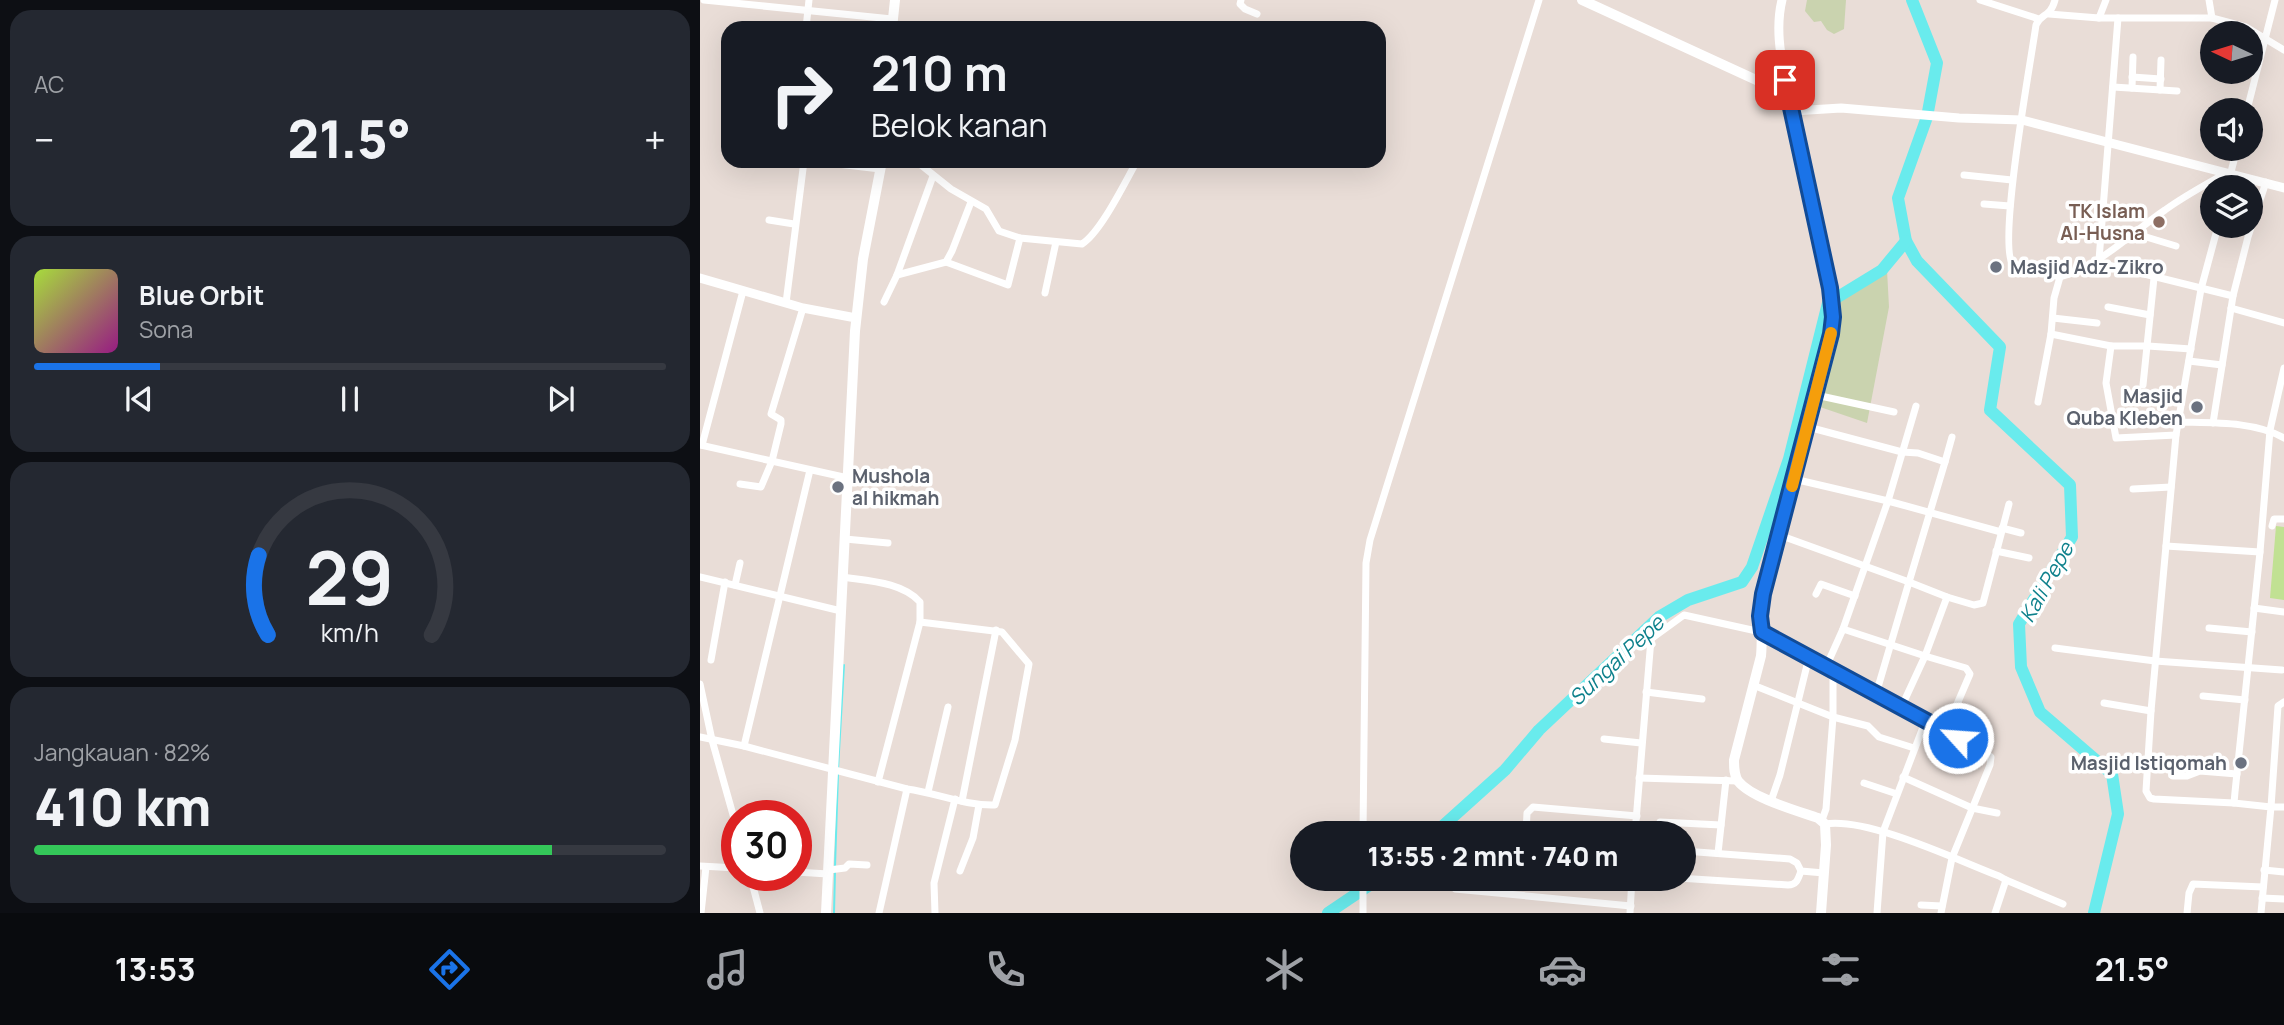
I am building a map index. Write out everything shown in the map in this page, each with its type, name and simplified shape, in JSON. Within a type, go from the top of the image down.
[{"type":"main road","points":[[892,21],[895,0]]},
{"type":"main road","points":[[1581,0],[1778,90],[1788,98],[1793,111],[1830,288],[1832,327],[1763,594],[1760,656],[1734,760],[1734,772],[1738,781],[1757,795],[1824,822],[1826,832],[1821,913]]},
{"type":"main road","points":[[826,913],[833,870],[842,577],[856,318],[863,259],[880,168]]},
{"type":"street","points":[[704,0],[877,21]]},
{"type":"street","points":[[806,21],[810,0]]},
{"type":"street","points":[[1241,0],[1240,4],[1245,9],[1257,14]]},
{"type":"street","points":[[1363,821],[1366,564],[1370,540],[1539,0]]},
{"type":"street","points":[[1782,0],[1779,38],[1788,98]]},
{"type":"street","points":[[1980,0],[2004,4],[2039,19]]},
{"type":"street","points":[[2049,14],[2055,0]]},
{"type":"street","points":[[2099,18],[2106,0]]},
{"type":"street","points":[[2209,0],[2212,18]]},
{"type":"street","points":[[2250,98],[2275,0]]},
{"type":"street","points":[[2233,161],[2229,173],[2168,208],[2099,260],[2080,271],[2060,277],[2010,261],[2012,180],[2039,19],[2049,14],[2099,18],[2212,18],[2246,27],[2284,50]]},
{"type":"street","points":[[2099,260],[2118,18]]},
{"type":"street","points":[[2132,88],[2133,57]]},
{"type":"street","points":[[2160,90],[2161,60]]},
{"type":"street","points":[[2132,77],[2161,79]]},
{"type":"street","points":[[2113,87],[2177,92]]},
{"type":"street","points":[[1793,111],[1841,108],[1948,118],[2022,120],[2284,188]]},
{"type":"street","points":[[786,303],[803,168]]},
{"type":"street","points":[[924,168],[971,202],[986,209],[999,231],[1020,238],[1082,244],[1101,222],[1133,168]]},
{"type":"street","points":[[884,302],[897,275],[933,176]]},
{"type":"street","points":[[1964,176],[2012,180]]},
{"type":"street","points":[[2213,423],[2233,296],[2266,182]]},
{"type":"street","points":[[946,262],[971,202]]},
{"type":"street","points":[[1984,204],[2010,206]]},
{"type":"street","points":[[769,220],[794,224]]},
{"type":"street","points":[[2133,233],[2176,246]]},
{"type":"street","points":[[897,275],[946,262],[1008,285],[1020,238]]},
{"type":"street","points":[[2215,238],[2201,289],[2176,435],[2155,661],[2147,795],[2154,799],[2284,807]]},
{"type":"street","points":[[1045,293],[1056,243]]},
{"type":"street","points":[[2099,260],[2104,264],[2154,278],[2233,296]]},
{"type":"street","points":[[2038,402],[2051,334],[2054,298],[2060,277]]},
{"type":"street","points":[[700,278],[803,308],[856,318]]},
{"type":"street","points":[[2143,385],[2154,278]]},
{"type":"street","points":[[743,291],[701,445],[848,478]]},
{"type":"street","points":[[2108,307],[2150,315]]},
{"type":"street","points":[[740,484],[761,487],[772,461],[781,422],[771,414],[803,308]]},
{"type":"street","points":[[2231,308],[2284,323]]},
{"type":"street","points":[[2053,318],[2097,323]]},
{"type":"street","points":[[2051,334],[2111,346],[2148,345],[2191,349]]},
{"type":"street","points":[[2111,346],[2106,383],[2116,438],[2176,435]]},
{"type":"street","points":[[2189,361],[2222,365]]},
{"type":"street","points":[[2234,803],[2270,430],[2284,368]]},
{"type":"street","points":[[1816,395],[1894,412]]},
{"type":"street","points":[[1916,405],[1888,501],[1830,669],[1833,718],[1824,822],[1883,832],[2063,904]]},
{"type":"street","points":[[2178,422],[2270,430],[2284,438]]},
{"type":"street","points":[[1808,427],[1945,462]]},
{"type":"street","points":[[1876,694],[1952,437]]},
{"type":"street","points":[[744,746],[810,470]]},
{"type":"street","points":[[1794,479],[2021,533]]},
{"type":"street","points":[[2133,489],[2171,486]]},
{"type":"street","points":[[1779,534],[1974,605],[1983,603],[2009,504]]},
{"type":"street","points":[[2272,526],[2274,519],[2284,519]]},
{"type":"street","points":[[845,539],[888,543]]},
{"type":"street","points":[[2166,547],[2260,552]]},
{"type":"street","points":[[1996,551],[2029,558]]},
{"type":"street","points":[[735,584],[740,563]]},
{"type":"street","points":[[700,577],[841,611]]},
{"type":"street","points":[[842,577],[880,582],[915,596],[920,602],[920,622],[878,782]]},
{"type":"street","points":[[711,660],[725,582]]},
{"type":"street","points":[[1816,594],[1821,584],[1855,596]]},
{"type":"street","points":[[1901,708],[1925,656],[1947,597]]},
{"type":"street","points":[[2254,608],[2284,612]]},
{"type":"street","points":[[1636,821],[1651,639],[1684,615],[1762,632],[1991,757],[1952,858],[1941,909],[1921,905]]},
{"type":"street","points":[[700,737],[907,789],[979,805],[995,805],[1015,740],[1029,664],[1006,635],[996,630],[920,622]]},
{"type":"street","points":[[2209,628],[2252,632]]},
{"type":"street","points":[[1843,629],[1969,671],[1945,732]]},
{"type":"street","points":[[935,913],[934,883],[959,800],[996,630]]},
{"type":"street","points":[[2055,648],[2155,661],[2282,670]]},
{"type":"street","points":[[1771,800],[1780,775],[1809,657]]},
{"type":"street","points":[[700,684],[729,800]]},
{"type":"street","points":[[1753,685],[1833,718],[1868,726],[1879,737],[1914,748]]},
{"type":"street","points":[[1646,692],[1702,699]]},
{"type":"street","points":[[2203,696],[2245,700]]},
{"type":"street","points":[[2260,913],[2278,706],[2284,702]]},
{"type":"street","points":[[2104,703],[2151,711]]},
{"type":"street","points":[[928,792],[948,707]]},
{"type":"street","points":[[1877,913],[1883,832],[1925,722]]},
{"type":"street","points":[[1952,748],[1958,738]]},
{"type":"street","points":[[1604,739],[1641,743]]},
{"type":"street","points":[[2173,776],[2187,776],[2200,771],[2237,774]]},
{"type":"street","points":[[1903,777],[1972,808],[1997,813]]},
{"type":"street","points":[[1640,778],[1738,781]]},
{"type":"street","points":[[1718,853],[1726,780]]},
{"type":"street","points":[[1864,783],[1897,794]]},
{"type":"street","points":[[879,913],[907,789]]},
{"type":"street","points":[[960,871],[973,838],[979,805]]},
{"type":"street","points":[[1527,821],[1527,813],[1534,807],[1637,816]]},
{"type":"street","points":[[1696,824],[1721,825]]},
{"type":"street","points":[[1696,851],[1790,859],[1797,863],[1801,872],[1794,885],[1696,879]]},
{"type":"street","points":[[812,871],[845,868],[849,864],[867,865]]},
{"type":"street","points":[[701,908],[703,866],[721,867]]},
{"type":"street","points":[[2264,870],[2284,872]]},
{"type":"street","points":[[1801,872],[1824,873]]},
{"type":"street","points":[[1995,913],[2006,880]]},
{"type":"street","points":[[2187,913],[2193,884],[2263,887]]},
{"type":"street","points":[[754,891],[760,913]]},
{"type":"street","points":[[1363,891],[1363,913]]},
{"type":"street","points":[[1472,891],[1630,910],[1631,891]]},
{"type":"street","points":[[2262,898],[2284,899]]},
{"type":"green space","points":[[1807,0],[1846,0],[1844,29],[1834,34],[1827,30],[1821,21],[1814,22],[1805,11]]},
{"type":"green space","points":[[1887,270],[1889,307],[1867,423],[1820,407],[1841,328],[1840,299]]},
{"type":"green space","points":[[2276,526],[2284,527],[2284,600],[2270,598]]},
{"type":"waterway","name":"Kali Pepe","points":[[1912,0],[1937,63],[1927,117],[1898,198],[1906,241],[1917,261],[2000,347],[1990,410],[2070,485],[2072,537],[2019,624],[2021,667],[2040,712],[2112,774],[2118,814],[2094,913]]},
{"type":"waterway","name":"Sungai Pepe","points":[[1448,821],[1505,770],[1539,730],[1659,617],[1688,600],[1742,582],[1752,567],[1789,459],[1828,303],[1882,270],[1906,241]]},
{"type":"waterway","points":[[838,769],[844,665]]},
{"type":"waterway","points":[[835,867],[838,774]]},
{"type":"waterway","points":[[834,913],[835,872]]},
{"type":"waterway","name":"Sungai Pepe","points":[[1328,913],[1361,891]]},
{"type":"slow traffic","points":[[1792,486],[1831,333]]},
{"type":"place","name":"TK Islam Al-Husna","points":[[2159,222]]},
{"type":"place","name":"Masjid Adz-Zikro","points":[[1996,267]]},
{"type":"place","name":"Masjid Quba Kleben","points":[[2197,407]]},
{"type":"place","name":"Mushola al hikmah","points":[[838,487]]},
{"type":"place","name":"Masjid Istiqomah","points":[[2241,763]]},
{"type":"route","points":[[1785,80],[1830,288],[1833,317],[1821,376],[1763,594],[1760,626],[1762,632],[1958,738]]}]
